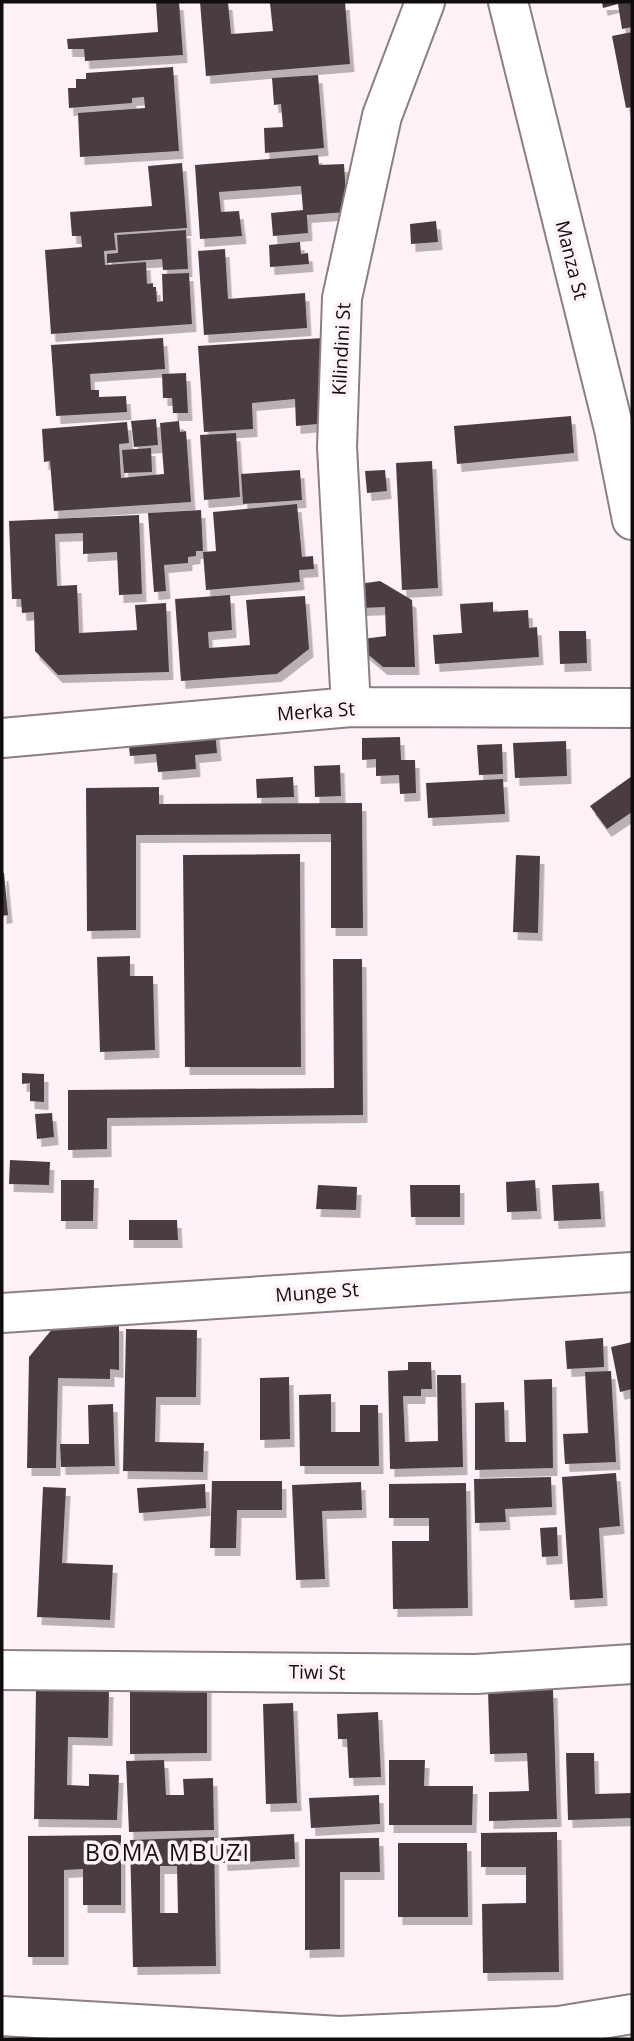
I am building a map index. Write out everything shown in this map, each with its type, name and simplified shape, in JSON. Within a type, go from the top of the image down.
[{"type":"street","name":"Kilindini St","points":[[351,707],[337,447],[342,298],[382,116],[425,2]]},
{"type":"street","name":"Manza St","points":[[508,2],[623,427],[632,520]]},
{"type":"street","name":"Merka St","points":[[2,738],[351,707],[632,708]]},
{"type":"street","name":"Munge St","points":[[2,1313],[632,1272]]},
{"type":"street","name":"Tiwi St","points":[[2,1670],[476,1674],[632,1664]]},
{"type":"street","points":[[2,2016],[340,2038],[559,2026],[632,2014]]},
{"type":"building","points":[[156,2],[179,2],[183,55],[85,61],[84,49],[68,49],[67,39],[158,32]]},
{"type":"building","points":[[200,2],[228,2],[231,34],[273,31],[270,3],[345,2],[350,64],[206,76]]},
{"type":"building","points":[[602,2],[632,2],[632,27],[622,29],[618,4],[603,8]]},
{"type":"building","points":[[632,32],[632,107],[626,108],[612,36]]},
{"type":"building","points":[[173,67],[179,151],[80,157],[78,113],[145,108],[144,97],[132,98],[132,103],[69,108],[68,88],[76,88],[76,79],[86,79],[86,73]]},
{"type":"building","points":[[318,75],[324,148],[265,153],[264,128],[283,127],[281,104],[274,105],[272,78]]},
{"type":"building","points":[[318,155],[319,165],[344,164],[347,212],[307,215],[308,233],[273,236],[271,213],[303,210],[301,186],[219,192],[221,212],[239,211],[242,236],[200,239],[195,165]]},
{"type":"building","points":[[182,163],[187,228],[114,233],[116,250],[104,251],[105,265],[146,262],[147,284],[153,283],[153,287],[156,287],[157,302],[163,301],[162,274],[189,273],[192,324],[51,334],[45,250],[82,247],[81,236],[72,236],[70,212],[152,206],[148,166]]},
{"type":"building","points":[[436,221],[438,242],[411,244],[410,224]]},
{"type":"building","points":[[186,230],[188,269],[163,270],[162,259],[107,263],[107,254],[118,253],[117,235]]},
{"type":"building","points":[[300,242],[301,254],[308,253],[309,264],[270,267],[269,245]]},
{"type":"building","points":[[225,249],[228,299],[305,293],[307,328],[204,335],[198,251]]},
{"type":"building","points":[[163,338],[165,369],[90,374],[91,390],[99,390],[99,397],[126,396],[127,412],[56,416],[51,345]]},
{"type":"building","points":[[323,338],[328,423],[296,426],[295,399],[252,403],[253,429],[204,432],[198,346]]},
{"type":"building","points":[[186,373],[188,413],[173,413],[172,398],[163,398],[162,374]]},
{"type":"building","points":[[571,416],[574,453],[457,464],[454,426]]},
{"type":"building","points":[[156,419],[158,445],[134,447],[131,421]]},
{"type":"building","points":[[179,421],[180,432],[186,431],[191,502],[54,511],[50,461],[44,462],[42,429],[127,422],[129,443],[119,444],[121,478],[164,474],[160,423]]},
{"type":"building","points":[[236,433],[240,497],[204,500],[200,435]]},
{"type":"building","points":[[151,448],[152,472],[124,473],[122,450]]},
{"type":"building","points":[[432,461],[438,588],[402,590],[396,463]]},
{"type":"building","points":[[300,470],[302,500],[243,504],[241,474]]},
{"type":"building","points":[[385,470],[387,491],[367,493],[365,471]]},
{"type":"building","points":[[297,504],[302,557],[313,556],[314,569],[299,570],[300,582],[206,590],[203,552],[216,551],[213,512]]},
{"type":"building","points":[[201,510],[203,551],[196,551],[196,556],[188,557],[188,563],[164,565],[166,591],[154,592],[148,513]]},
{"type":"building","points":[[139,515],[142,594],[119,595],[117,552],[83,554],[83,533],[55,534],[57,586],[77,585],[79,633],[137,630],[135,605],[166,603],[169,672],[58,675],[35,651],[34,612],[22,613],[21,599],[12,599],[9,521]]},
{"type":"building","points":[[380,581],[412,600],[415,667],[383,667],[364,651],[363,639],[386,636],[385,607],[361,608],[359,584]]},
{"type":"building","points":[[230,595],[232,630],[208,632],[209,648],[250,645],[246,600],[305,596],[309,649],[277,674],[181,681],[175,599]]},
{"type":"building","points":[[493,602],[493,612],[528,610],[529,628],[537,627],[539,657],[435,664],[433,635],[462,633],[460,604]]},
{"type":"building","points":[[559,631],[586,631],[587,663],[560,664]]},
{"type":"building","points":[[215,731],[217,753],[195,755],[196,769],[158,772],[156,754],[130,756],[128,738]]},
{"type":"building","points":[[400,737],[401,760],[415,760],[416,793],[400,794],[399,775],[376,776],[376,759],[362,760],[362,738]]},
{"type":"building","points":[[566,741],[567,776],[515,778],[513,743]]},
{"type":"building","points":[[502,744],[503,774],[479,775],[477,745]]},
{"type":"building","points":[[340,765],[341,796],[315,797],[314,766]]},
{"type":"building","points":[[632,776],[632,812],[607,829],[590,806]]},
{"type":"building","points":[[293,777],[294,797],[257,798],[256,779]]},
{"type":"building","points":[[503,779],[505,814],[428,818],[426,783]]},
{"type":"building","points":[[159,787],[159,804],[362,803],[363,928],[331,928],[331,834],[136,835],[136,930],[87,931],[86,788]]},
{"type":"building","points":[[300,854],[301,1067],[185,1067],[183,855]]},
{"type":"building","points":[[516,855],[540,856],[538,933],[513,932]]},
{"type":"building","points":[[2,873],[8,915],[2,916]]},
{"type":"building","points":[[130,956],[130,976],[153,976],[155,1050],[100,1052],[97,957]]},
{"type":"building","points":[[333,959],[362,959],[363,1115],[107,1118],[107,1149],[68,1150],[68,1090],[334,1088]]},
{"type":"building","points":[[22,1073],[44,1074],[44,1102],[30,1101],[30,1083],[22,1084]]},
{"type":"building","points":[[52,1113],[54,1137],[37,1139],[35,1114]]},
{"type":"building","points":[[10,1160],[50,1162],[49,1185],[9,1184]]},
{"type":"building","points":[[61,1180],[94,1180],[93,1221],[61,1221]]},
{"type":"building","points":[[535,1180],[537,1211],[507,1212],[506,1182]]},
{"type":"building","points":[[599,1183],[601,1219],[554,1221],[552,1185]]},
{"type":"building","points":[[318,1185],[357,1187],[356,1210],[316,1209]]},
{"type":"building","points":[[410,1185],[460,1185],[460,1217],[411,1217]]},
{"type":"building","points":[[129,1220],[177,1220],[178,1240],[129,1240]]},
{"type":"building","points":[[58,1322],[119,1323],[119,1370],[110,1369],[110,1379],[58,1378],[56,1468],[27,1468],[29,1357]]},
{"type":"building","points":[[126,1329],[197,1330],[196,1397],[156,1397],[155,1442],[204,1443],[203,1472],[123,1471]]},
{"type":"building","points":[[603,1338],[604,1367],[567,1369],[565,1341]]},
{"type":"building","points":[[632,1342],[632,1389],[620,1392],[611,1347]]},
{"type":"building","points":[[408,1362],[431,1362],[432,1389],[421,1389],[421,1396],[403,1396],[405,1442],[438,1441],[437,1375],[461,1375],[463,1467],[390,1469],[388,1371],[408,1370]]},
{"type":"building","points":[[611,1371],[616,1462],[565,1464],[563,1434],[588,1433],[585,1372]]},
{"type":"building","points":[[289,1377],[290,1439],[260,1440],[260,1378]]},
{"type":"building","points":[[552,1379],[553,1468],[475,1470],[475,1403],[504,1402],[505,1442],[526,1442],[524,1380]]},
{"type":"building","points":[[331,1394],[331,1432],[360,1432],[360,1405],[378,1405],[379,1466],[300,1466],[299,1395]]},
{"type":"building","points":[[113,1404],[115,1466],[61,1467],[60,1444],[89,1444],[88,1405]]},
{"type":"building","points":[[616,1473],[620,1526],[599,1528],[603,1598],[570,1600],[562,1477]]},
{"type":"building","points":[[551,1477],[552,1507],[505,1509],[506,1522],[475,1523],[474,1479]]},
{"type":"building","points":[[212,1481],[282,1481],[282,1510],[237,1510],[236,1548],[210,1548]]},
{"type":"building","points":[[361,1482],[362,1510],[322,1511],[325,1579],[296,1580],[292,1485]]},
{"type":"building","points":[[466,1483],[468,1608],[393,1609],[392,1541],[429,1541],[429,1518],[389,1518],[389,1484]]},
{"type":"building","points":[[205,1484],[206,1508],[139,1513],[137,1488]]},
{"type":"building","points":[[43,1487],[66,1488],[62,1563],[113,1565],[110,1620],[37,1617]]},
{"type":"building","points":[[557,1527],[558,1556],[542,1557],[540,1528]]},
{"type":"building","points":[[207,1685],[207,1753],[130,1754],[130,1686]]},
{"type":"building","points":[[36,1689],[109,1689],[108,1738],[68,1737],[67,1785],[89,1786],[89,1774],[119,1775],[117,1820],[34,1819]]},
{"type":"building","points":[[553,1690],[557,1819],[489,1821],[489,1792],[529,1791],[527,1753],[490,1754],[488,1691]]},
{"type":"building","points":[[293,1703],[297,1803],[266,1804],[263,1704]]},
{"type":"building","points":[[378,1712],[381,1777],[349,1778],[347,1739],[338,1739],[337,1714]]},
{"type":"building","points":[[566,1753],[594,1753],[595,1794],[632,1793],[632,1818],[568,1820]]},
{"type":"building","points":[[164,1760],[166,1795],[184,1795],[183,1779],[213,1778],[214,1830],[129,1832],[126,1761]]},
{"type":"building","points":[[389,1760],[425,1760],[424,1786],[473,1786],[472,1825],[389,1825]]},
{"type":"building","points":[[379,1795],[380,1824],[311,1828],[309,1798]]},
{"type":"building","points":[[557,1832],[559,1972],[483,1973],[482,1904],[526,1903],[526,1867],[481,1867],[481,1833]]},
{"type":"building","points":[[294,1834],[295,1859],[223,1863],[221,1838]]},
{"type":"building","points":[[121,1835],[121,1905],[83,1905],[83,1869],[64,1870],[64,1957],[28,1957],[28,1836]]},
{"type":"building","points":[[214,1837],[216,1966],[133,1967],[130,1840]],"holes":[[[160,1866],[177,1866],[178,1913],[160,1913]]]},
{"type":"building","points":[[379,1838],[380,1872],[340,1872],[340,1949],[305,1950],[305,1839]]},
{"type":"building","points":[[398,1843],[467,1843],[468,1917],[398,1917]]},
{"type":"district","name":"BOMA MBUZI","points":[[168,1853]]}]
